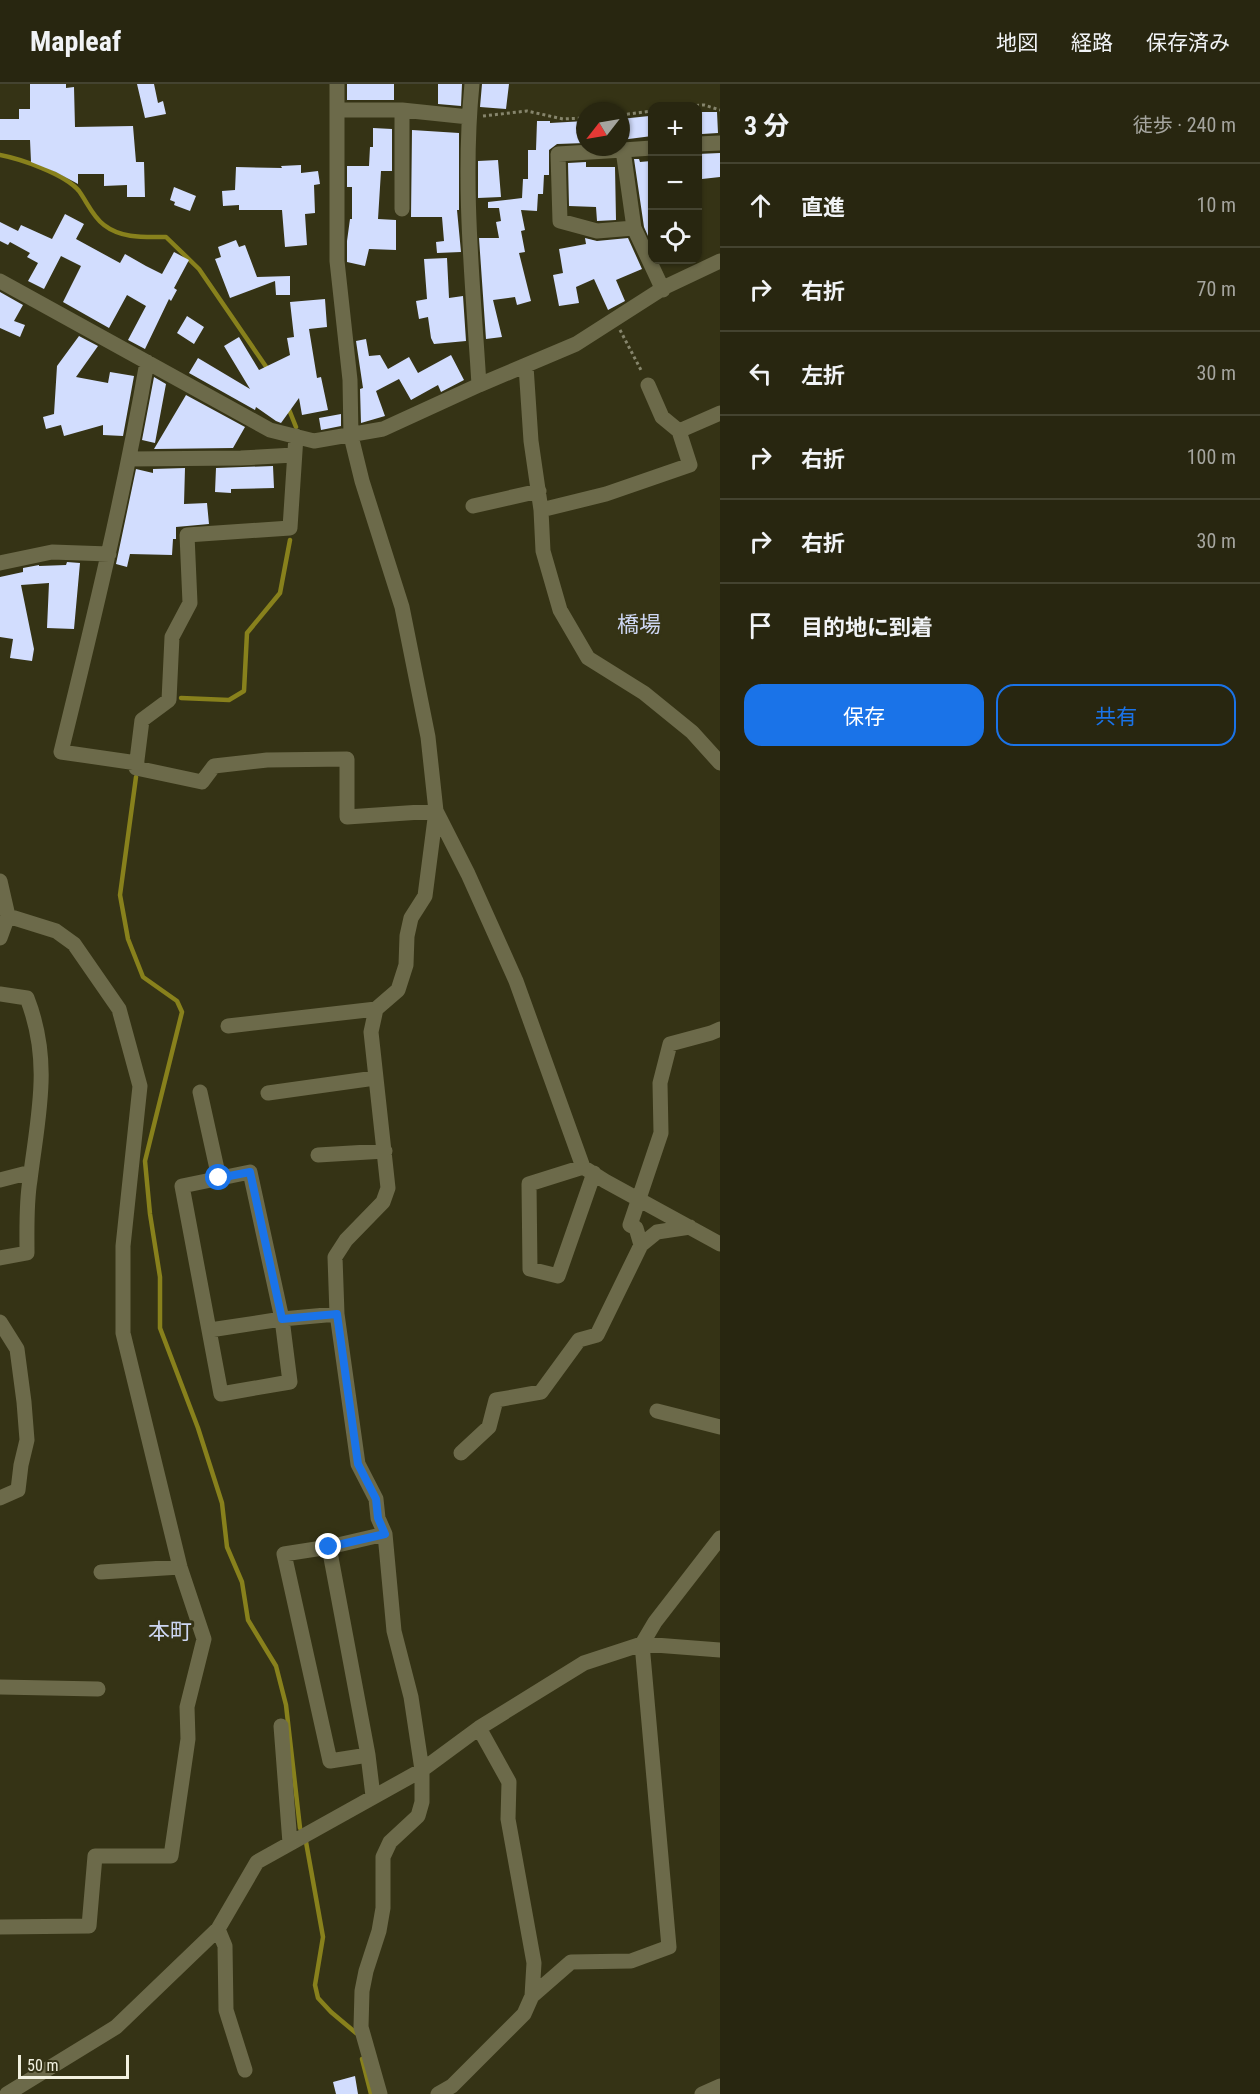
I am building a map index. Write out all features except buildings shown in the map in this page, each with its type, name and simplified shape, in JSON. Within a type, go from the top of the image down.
[{"type":"street","points":[[228,1026],[376,1009],[398,990],[406,965],[407,936],[411,918],[425,896],[436,811],[428,737],[402,607],[362,481],[351,436],[350,380],[338,261],[338,84]]},
{"type":"street","points":[[472,84],[469,117],[470,237],[479,385]]},
{"type":"street","points":[[338,110],[402,110],[469,117]]},
{"type":"street","points":[[402,110],[402,209]]},
{"type":"street","points":[[702,144],[720,143]]},
{"type":"street","points":[[630,150],[648,148]]},
{"type":"street","points":[[576,153],[558,154],[560,221],[597,231],[634,228]]},
{"type":"street","points":[[624,156],[634,228],[663,290]]},
{"type":"street","points":[[0,281],[270,430],[314,441],[383,429],[576,344],[665,287],[720,261]]},
{"type":"street","points":[[136,764],[61,752],[110,554],[147,362]]},
{"type":"street","points":[[526,366],[531,441],[541,510],[543,551],[560,610],[588,658],[644,693],[692,732],[720,762]]},
{"type":"street","points":[[541,510],[606,494],[690,465],[679,431],[662,417],[648,385]]},
{"type":"street","points":[[679,431],[720,413]]},
{"type":"street","points":[[296,436],[290,528],[187,535],[190,603],[172,637],[169,700],[142,720],[136,768],[202,782],[214,766],[267,760],[346,759],[347,817],[436,811]]},
{"type":"street","points":[[130,459],[294,455]]},
{"type":"street","points":[[473,506],[538,490]]},
{"type":"street","points":[[0,563],[52,552],[110,554]]},
{"type":"street","points":[[436,811],[468,874],[516,981],[589,1170],[720,1244]]},
{"type":"street","points":[[0,881],[8,916],[0,938]]},
{"type":"street","points":[[0,1927],[89,1926],[95,1856],[171,1856],[189,1738],[188,1707],[204,1639],[180,1567],[123,1333],[123,1246],[140,1086],[119,1009],[74,944],[56,931],[8,916]]},
{"type":"street","points":[[0,994],[27,998],[34,1016],[42,1065],[42,1094],[31,1172],[27,1253],[0,1258]]},
{"type":"street","points":[[376,1009],[371,1032],[388,1188],[383,1202],[346,1240],[335,1257],[337,1314],[358,1464],[376,1499],[378,1518],[385,1534],[394,1631],[411,1697],[422,1770],[422,1802],[418,1816],[390,1842],[383,1857],[383,1908],[380,1930],[366,1971],[362,1991],[361,2027],[380,2094]]},
{"type":"street","points":[[641,1245],[636,1228],[630,1225],[662,1132],[660,1083],[670,1044],[720,1029]]},
{"type":"street","points":[[268,1093],[375,1078]]},
{"type":"street","points":[[200,1092],[219,1178]]},
{"type":"street","points":[[318,1155],[385,1151]]},
{"type":"street","points":[[589,1170],[558,1276],[530,1269],[529,1184],[589,1170]]},
{"type":"street","points":[[0,1180],[31,1172]]},
{"type":"street","points":[[250,1172],[282,1319],[290,1382],[221,1394],[182,1186],[219,1178],[250,1172]]},
{"type":"street","points":[[461,1453],[489,1427],[496,1400],[541,1392],[579,1340],[597,1335],[641,1245],[657,1232],[690,1227]]},
{"type":"street","points":[[210,1330],[282,1319],[337,1314]]},
{"type":"street","points":[[0,1322],[17,1349],[27,1440],[18,1490],[0,1498]]},
{"type":"street","points":[[657,1411],[720,1427]]},
{"type":"street","points":[[368,1755],[330,1761],[284,1554],[329,1547],[385,1534]]},
{"type":"street","points":[[532,1996],[571,1962],[631,1961],[669,1947],[642,1644],[655,1622],[720,1538]]},
{"type":"street","points":[[329,1547],[368,1755],[373,1796]]},
{"type":"street","points":[[101,1572],[180,1567]]},
{"type":"street","points":[[7,2094],[116,2026],[218,1929],[257,1862],[422,1770],[479,1728],[584,1663],[642,1644],[720,1650]]},
{"type":"street","points":[[0,1687],[98,1689]]},
{"type":"street","points":[[281,1726],[290,1843]]},
{"type":"street","points":[[438,2094],[452,2086],[524,2014],[532,1996],[534,1963],[508,1819],[509,1782],[479,1728]]},
{"type":"street","points":[[218,1929],[225,1946],[226,2010],[245,2070]]},
{"type":"street","points":[[702,2094],[720,2086]]},
{"type":"path","points":[[702,105],[720,110]]},
{"type":"path","points":[[469,117],[528,111],[563,119],[576,118]]},
{"type":"path","points":[[630,114],[648,112]]},
{"type":"path","points":[[614,320],[648,385]]},
{"type":"waterway","points":[[0,155],[31,164],[64,179],[79,191],[97,218],[111,230],[134,236],[166,237],[199,269],[269,371]]},
{"type":"waterway","points":[[288,407],[296,427]]},
{"type":"waterway","points":[[181,698],[229,700],[244,691],[247,633],[280,593],[290,540]]},
{"type":"waterway","points":[[136,777],[120,895],[128,939],[143,977],[177,1001],[182,1012],[145,1161],[150,1214],[160,1277],[160,1328],[198,1428],[222,1503],[227,1547],[242,1582],[248,1620],[276,1666],[286,1705],[300,1828]]},
{"type":"waterway","points":[[306,1842],[323,1937],[315,1985],[318,1998],[356,2033]]},
{"type":"waterway","points":[[362,2059],[371,2094]]},
{"type":"district","name":"橋場","points":[[639,624]]},
{"type":"district","name":"本町","points":[[170,1631]]},
{"type":"route","points":[[219,1178],[250,1172],[282,1319],[337,1314],[358,1464],[376,1499],[378,1518],[385,1534],[329,1547]]}]
